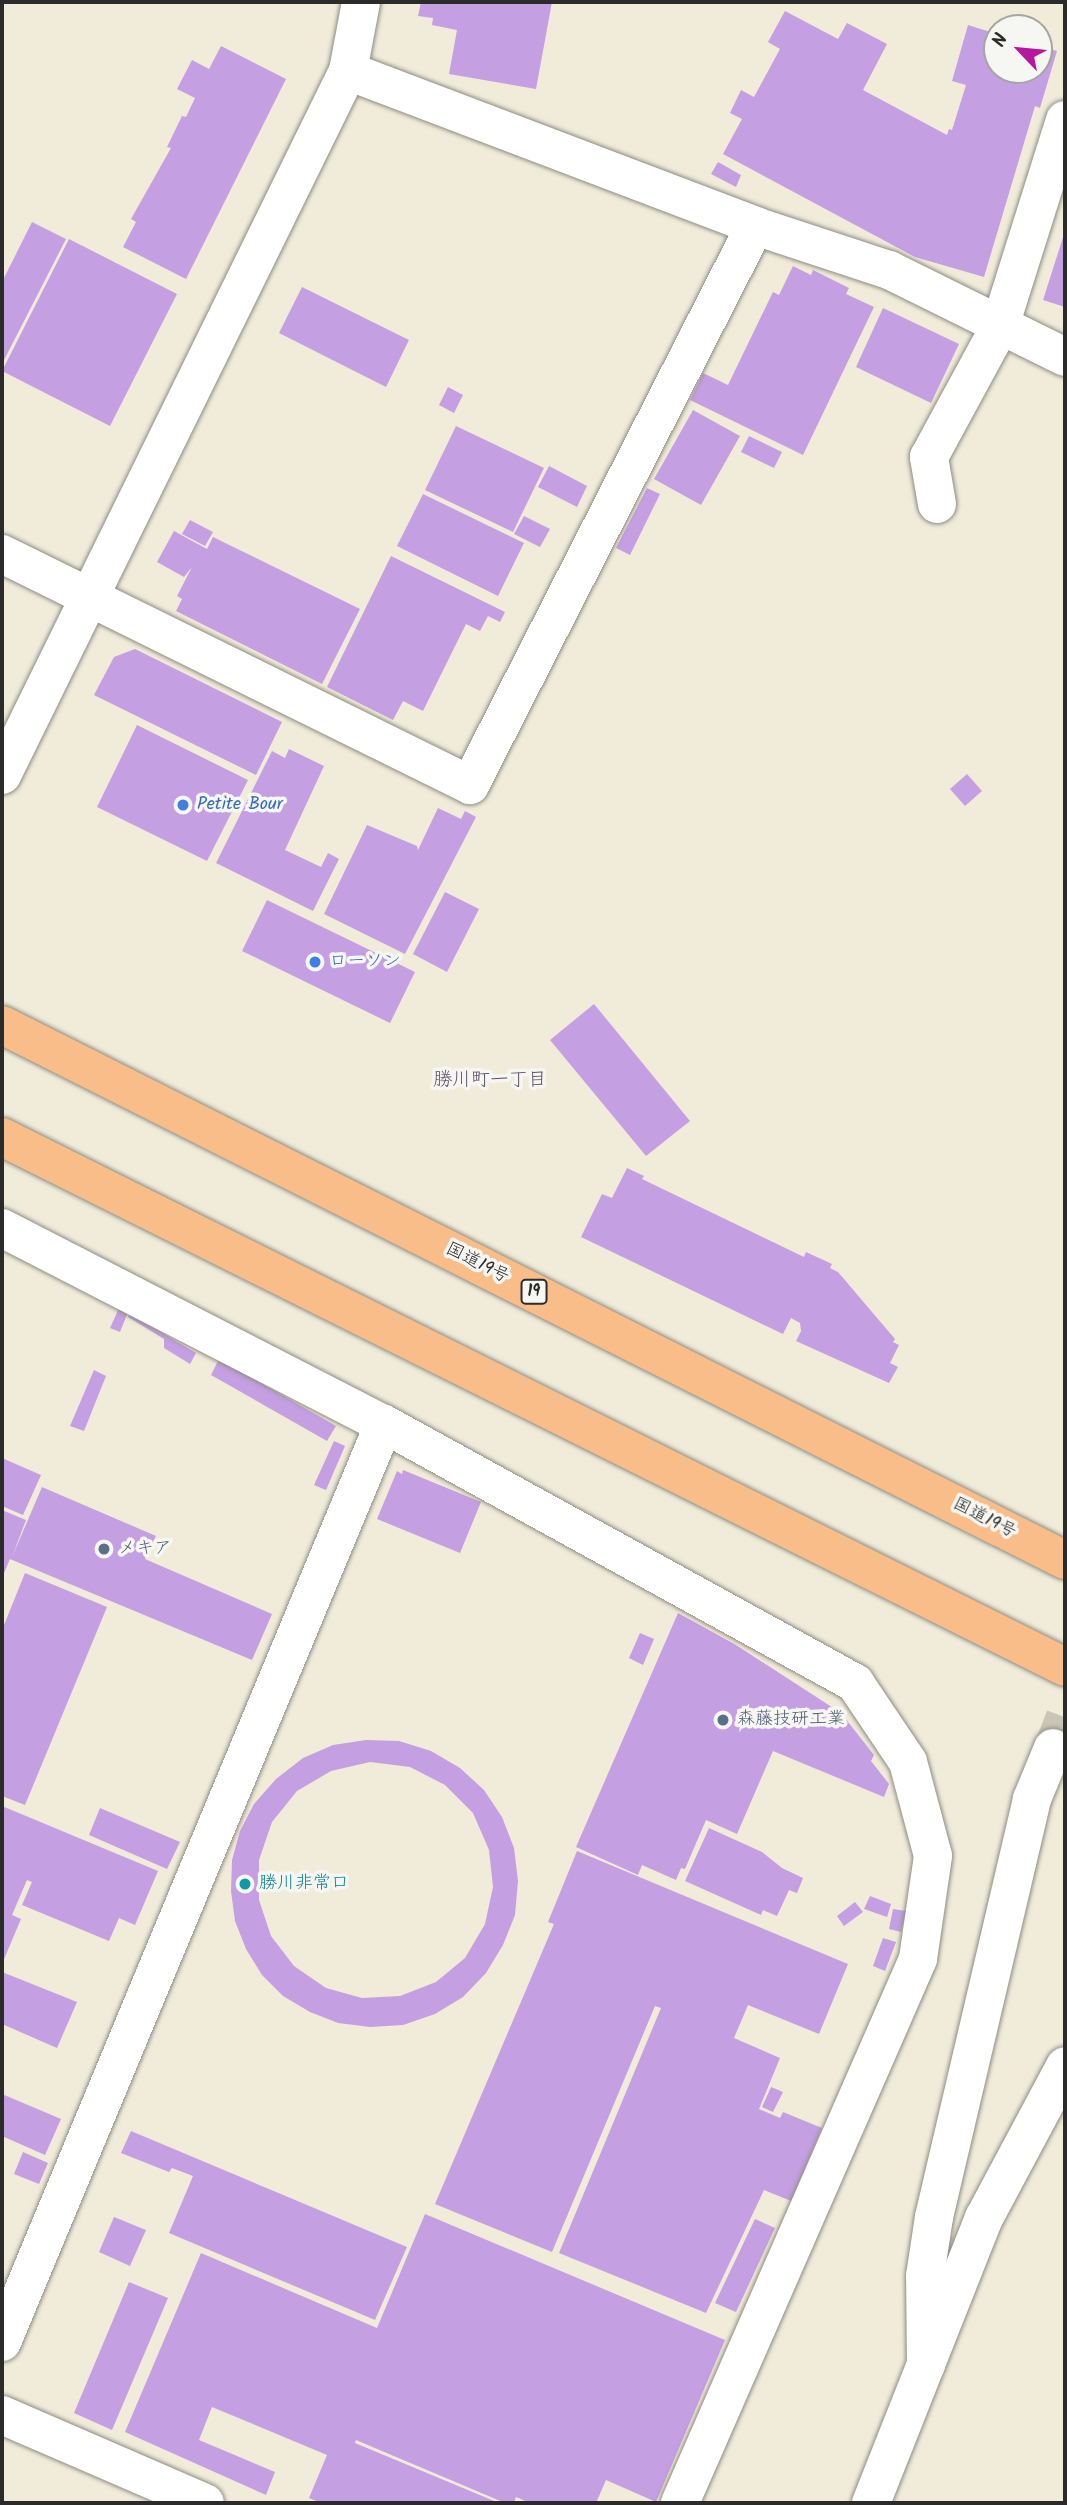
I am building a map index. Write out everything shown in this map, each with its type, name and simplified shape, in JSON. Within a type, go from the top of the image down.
[{"type":"highway","name":"国道19号","points":[[2,1025],[1065,1560]]},
{"type":"highway","points":[[2,1136],[1065,1667]]},
{"type":"street","points":[[2,775],[348,71],[361,2]]},
{"type":"street","points":[[348,71],[755,226],[889,270],[1065,357]]},
{"type":"street","points":[[937,504],[929,457],[1000,326],[1065,120]]},
{"type":"street","points":[[2,554],[470,785],[755,226]]},
{"type":"street","points":[[2,1228],[384,1424],[855,1683],[908,1762],[933,1856],[918,1959],[680,2503]]},
{"type":"street","points":[[2,2342],[384,1424]]},
{"type":"street","points":[[926,2365],[925,2276],[934,2217],[1032,1799],[1053,1748]]},
{"type":"street","points":[[871,2503],[984,2218],[1065,2066]]},
{"type":"street","points":[[2,2415],[205,2503]]},
{"type":"building","points":[[421,2],[552,2],[536,89],[449,74],[457,30],[432,25],[433,18],[418,16]]},
{"type":"building","points":[[785,11],[838,39],[847,23],[887,44],[863,90],[947,135],[949,129],[952,130],[966,85],[952,81],[968,25],[983,30],[983,84],[1047,84],[1040,108],[1035,106],[984,277],[915,257],[723,154],[742,119],[730,113],[741,90],[754,97],[780,49],[768,42]]},
{"type":"building","points":[[221,46],[286,79],[186,279],[123,247],[136,222],[131,219],[171,148],[167,147],[182,116],[186,117],[195,98],[177,89],[192,60],[209,69]]},
{"type":"building","points":[[718,162],[741,175],[736,187],[711,174]]},
{"type":"building","points":[[32,222],[66,239],[2,364],[2,282]]},
{"type":"building","points":[[1065,231],[1065,307],[1043,300]]},
{"type":"building","points":[[69,239],[177,294],[110,426],[2,371]]},
{"type":"building","points":[[793,266],[811,275],[813,270],[849,288],[846,294],[874,307],[803,455],[690,400],[703,373],[728,385],[773,292],[779,295]]},
{"type":"building","points":[[302,287],[409,340],[386,387],[279,333]]},
{"type":"building","points":[[883,308],[959,344],[931,403],[856,367]]},
{"type":"building","points":[[448,387],[463,395],[454,413],[439,405]]},
{"type":"building","points":[[693,410],[740,436],[701,505],[654,479]]},
{"type":"building","points":[[456,426],[544,468],[513,532],[425,490]]},
{"type":"building","points":[[749,436],[782,452],[774,468],[741,452]]},
{"type":"building","points":[[549,466],[587,486],[577,507],[538,487]]},
{"type":"building","points":[[647,488],[660,494],[630,555],[616,548]]},
{"type":"building","points":[[423,494],[524,543],[498,596],[397,546]]},
{"type":"building","points":[[524,516],[550,529],[540,547],[514,534]]},
{"type":"building","points":[[190,520],[213,532],[205,546],[182,534]]},
{"type":"building","points":[[174,531],[207,549],[213,537],[360,609],[322,684],[176,611],[182,599],[177,596],[192,567],[184,577],[157,562]]},
{"type":"building","points":[[391,556],[505,612],[500,622],[488,616],[480,631],[466,624],[423,711],[403,701],[393,720],[327,687]]},
{"type":"building","points":[[135,649],[282,722],[256,775],[94,695],[114,657]]},
{"type":"building","points":[[137,725],[248,780],[207,861],[97,807]]},
{"type":"building","points":[[289,749],[324,766],[285,850],[321,867],[328,853],[339,859],[313,911],[216,863],[272,751],[285,758]]},
{"type":"building","points":[[967,774],[982,791],[965,806],[950,789]]},
{"type":"building","points":[[438,808],[461,819],[465,811],[476,817],[405,954],[324,914],[367,825],[417,846],[418,850]]},
{"type":"building","points":[[445,892],[479,909],[447,972],[413,954]]},
{"type":"building","points":[[267,900],[415,972],[390,1023],[242,951]]},
{"type":"building","points":[[594,1004],[690,1121],[646,1156],[550,1040]]},
{"type":"building","points":[[627,1168],[644,1176],[642,1179],[804,1257],[806,1252],[832,1264],[830,1268],[838,1272],[895,1339],[893,1342],[899,1345],[890,1363],[898,1367],[889,1383],[796,1341],[801,1331],[800,1323],[791,1318],[783,1334],[581,1237],[602,1194],[612,1198]]},
{"type":"building","points":[[119,1308],[128,1312],[120,1332],[110,1328]]},
{"type":"building","points":[[130,1314],[196,1353],[190,1364],[164,1348],[164,1339],[128,1317]]},
{"type":"building","points":[[219,1359],[336,1426],[327,1441],[211,1375]]},
{"type":"building","points":[[94,1370],[106,1376],[84,1431],[70,1426]]},
{"type":"building","points":[[334,1441],[345,1446],[326,1490],[314,1485]]},
{"type":"building","points":[[2,1458],[41,1475],[23,1515],[2,1506]]},
{"type":"building","points":[[403,1470],[481,1502],[460,1553],[377,1519],[397,1471],[402,1474]]},
{"type":"building","points":[[42,1487],[156,1536],[145,1559],[272,1614],[252,1660],[10,1559],[2,1578],[2,1510],[26,1520],[12,1557]]},
{"type":"building","points":[[25,1573],[107,1607],[25,1805],[2,1796],[2,1630]]},
{"type":"building","points":[[678,1613],[736,1645],[841,1713],[874,1755],[871,1761],[889,1784],[884,1797],[773,1751],[737,1834],[706,1820],[685,1869],[681,1868],[676,1880],[642,1865],[638,1875],[576,1847]]},
{"type":"building","points":[[640,1633],[654,1639],[643,1665],[629,1658]]},
{"type":"building","name":"勝川非常口","points":[[366,1740],[399,1741],[431,1751],[460,1768],[484,1790],[502,1817],[514,1848],[518,1881],[515,1915],[503,1945],[486,1973],[463,1997],[435,2014],[403,2025],[370,2027],[338,2023],[310,2012],[283,1996],[262,1975],[246,1949],[235,1921],[231,1891],[232,1860],[240,1831],[254,1804],[276,1779],[303,1758],[333,1745]],"holes":[[[370,1762],[410,1767],[445,1785],[473,1813],[489,1850],[493,1887],[485,1924],[465,1958],[436,1982],[400,1996],[362,1998],[326,1988],[294,1966],[271,1936],[259,1900],[259,1860],[272,1822],[297,1791],[331,1771]]]},
{"type":"building","points":[[2,1806],[158,1871],[135,1925],[119,1918],[109,1941],[22,1905],[32,1882],[27,1880],[12,1915],[21,1919],[2,1964]]},
{"type":"building","points":[[100,1808],[180,1842],[167,1869],[89,1835]]},
{"type":"building","points":[[709,1828],[762,1852],[782,1868],[803,1878],[797,1893],[789,1890],[777,1916],[763,1910],[761,1915],[685,1881]]},
{"type":"building","points":[[577,1851],[848,1964],[819,2034],[748,2005],[734,2038],[780,2058],[759,2109],[780,2118],[783,2112],[822,2128],[791,2201],[764,2190],[706,2313],[559,2253],[661,2008],[655,2006],[552,2252],[435,2204],[554,1924],[548,1922]]},
{"type":"building","points":[[870,1896],[891,1904],[887,1917],[864,1909]]},
{"type":"building","points":[[855,1902],[863,1912],[844,1926],[837,1916]]},
{"type":"building","points":[[893,1909],[906,1911],[901,1932],[889,1929]]},
{"type":"building","points":[[883,1938],[896,1942],[885,1971],[873,1966]]},
{"type":"building","points":[[2,1972],[77,2002],[57,2048],[2,2024]]},
{"type":"building","points":[[771,2087],[783,2092],[773,2112],[762,2107]]},
{"type":"building","points":[[2,2094],[61,2119],[45,2155],[2,2136]]},
{"type":"building","points":[[131,2131],[407,2247],[375,2320],[169,2233],[193,2176],[172,2168],[169,2172],[121,2153]]},
{"type":"building","points":[[23,2152],[48,2163],[39,2184],[14,2174]]},
{"type":"building","points":[[425,2214],[725,2340],[656,2502],[606,2480],[596,2503],[530,2503],[516,2497],[514,2503],[505,2503],[356,2440],[355,2443],[499,2503],[321,2503],[309,2498],[327,2455],[212,2407],[199,2440],[275,2472],[266,2495],[125,2432],[201,2253],[377,2328]]},
{"type":"building","points":[[114,2217],[146,2230],[130,2266],[99,2252]]},
{"type":"building","points":[[755,2219],[775,2228],[736,2312],[715,2303]]},
{"type":"building","points":[[129,2282],[168,2298],[112,2430],[74,2413]]},
{"type":"tunnel","points":[[1053,1748],[1065,1717]]},
{"type":"place","name":"Petite Bour","points":[[183,805]]},
{"type":"place","name":"ローソン","points":[[315,962]]},
{"type":"place","name":"メキア","points":[[104,1549]]},
{"type":"place","name":"森藤技研工業","points":[[723,1720]]},
{"type":"place","name":"勝川非常口","points":[[245,1884]]},
{"type":"district","name":"勝川町一丁目","points":[[490,1081]]}]
